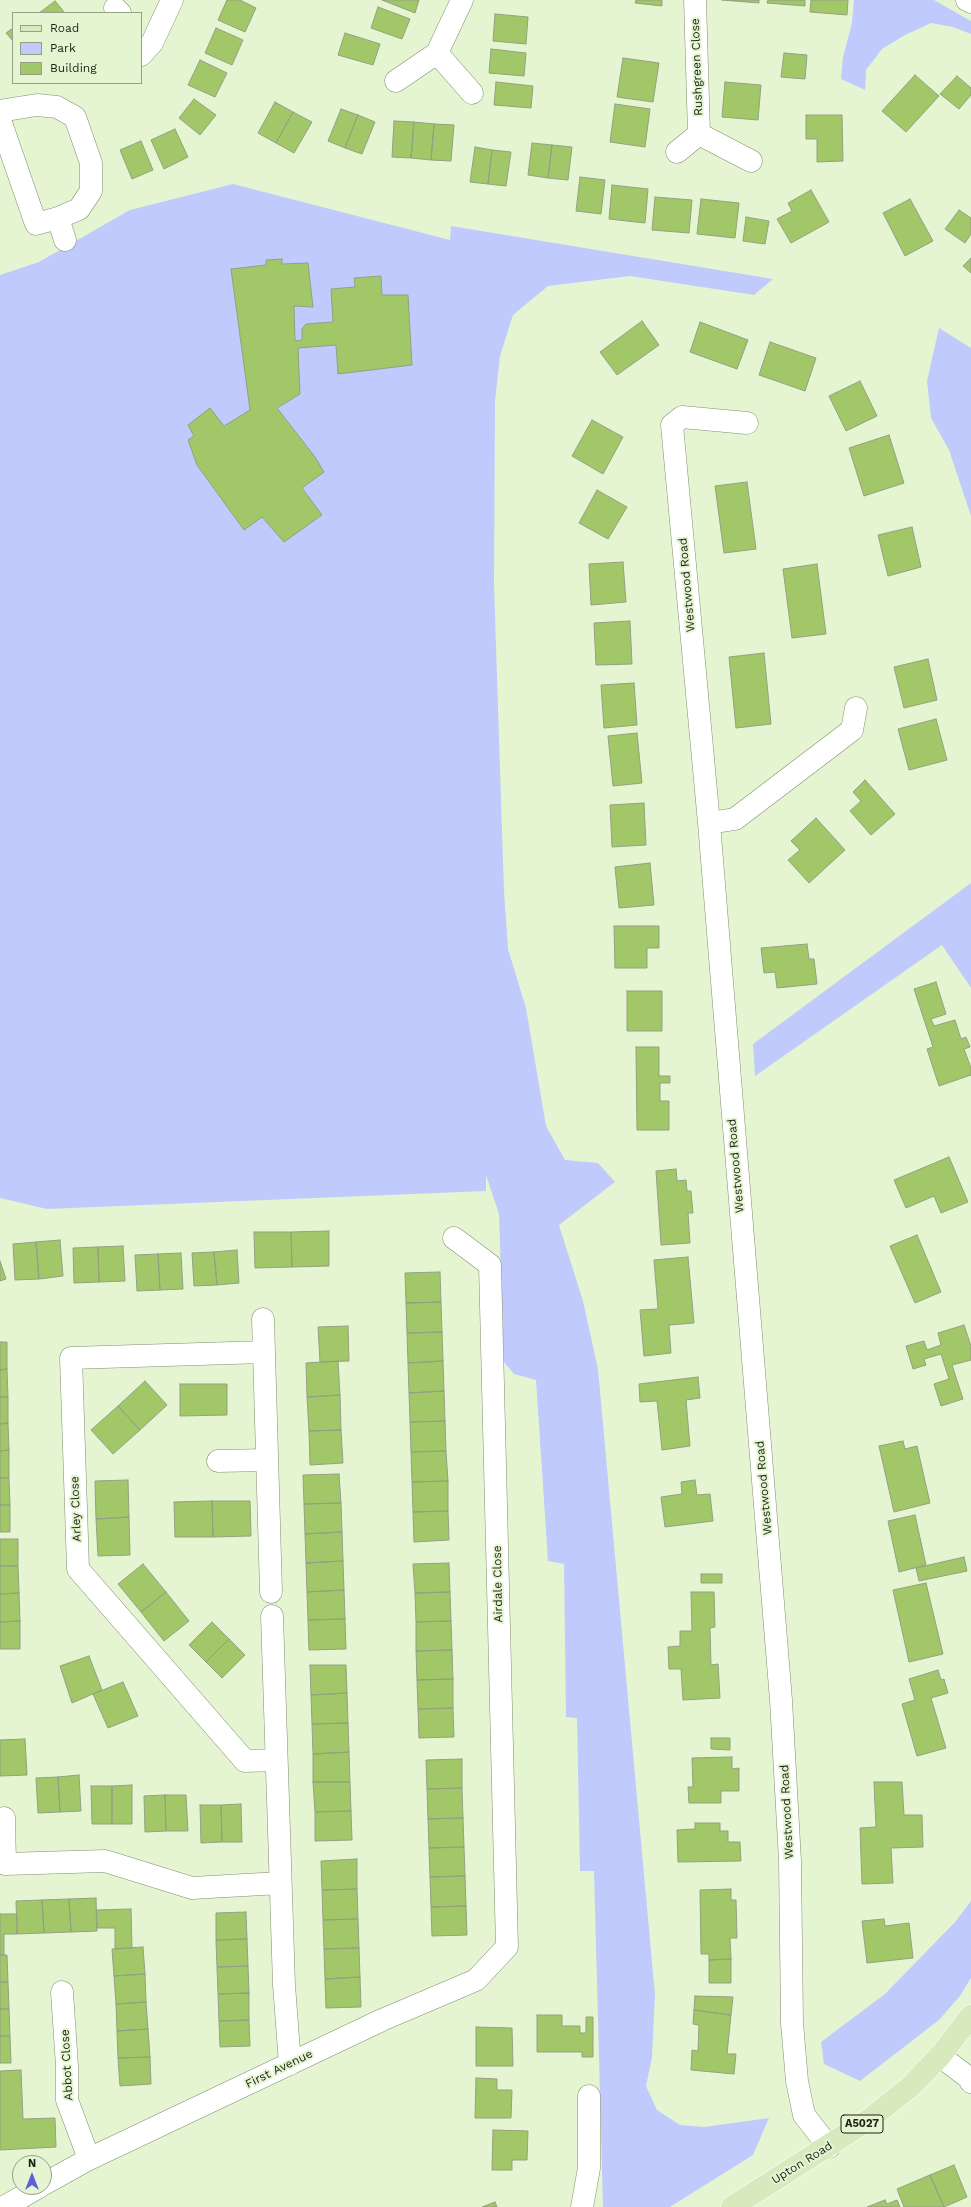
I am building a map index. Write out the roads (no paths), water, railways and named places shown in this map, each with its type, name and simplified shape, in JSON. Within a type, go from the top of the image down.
[{"type":"main road","name":"Upton Road","points":[[732,2207],[870,2119],[911,2086],[940,2056],[971,2016]]},
{"type":"street","points":[[145,44],[172,0]]},
{"type":"street","points":[[396,81],[437,53],[462,0]]},
{"type":"street","name":"Rushgreen Close","points":[[695,0],[699,134]]},
{"type":"street","points":[[967,0],[971,2]]},
{"type":"street","points":[[437,53],[472,93]]},
{"type":"street","points":[[0,111],[37,105],[57,107],[75,117],[91,163],[91,190],[79,209],[58,218],[36,224],[0,120]]},
{"type":"street","points":[[677,152],[699,134],[751,161]]},
{"type":"street","points":[[58,218],[65,240]]},
{"type":"street","name":"Westwood Road","points":[[747,423],[682,417],[672,425],[709,822],[781,1700],[790,1861],[792,2023],[797,2081],[804,2114],[828,2147]]},
{"type":"street","points":[[709,822],[735,818],[852,730],[856,708]]},
{"type":"street","name":"Airdale Close","points":[[454,1238],[490,1265],[507,1947]]},
{"type":"street","points":[[263,1319],[271,1592]]},
{"type":"street","name":"Arley Close","points":[[264,1352],[71,1358],[78,1569],[245,1761],[275,1760]]},
{"type":"street","points":[[218,1461],[267,1460]]},
{"type":"street","points":[[272,1616],[275,1760],[284,1985],[290,2064]]},
{"type":"street","points":[[4,1818],[5,1864],[105,1861],[192,1888],[280,1883]]},
{"type":"street","name":"First Avenue","points":[[52,2180],[89,2160],[382,2020],[476,1980],[507,1947]]},
{"type":"street","name":"Abbot Close","points":[[62,1992],[67,2066],[67,2100],[89,2160]]},
{"type":"street","points":[[940,2056],[969,2078],[971,2082]]},
{"type":"street","points":[[582,2207],[589,2168],[588,2096]]},
{"type":"street","points":[[4,2207],[25,2195]]}]
